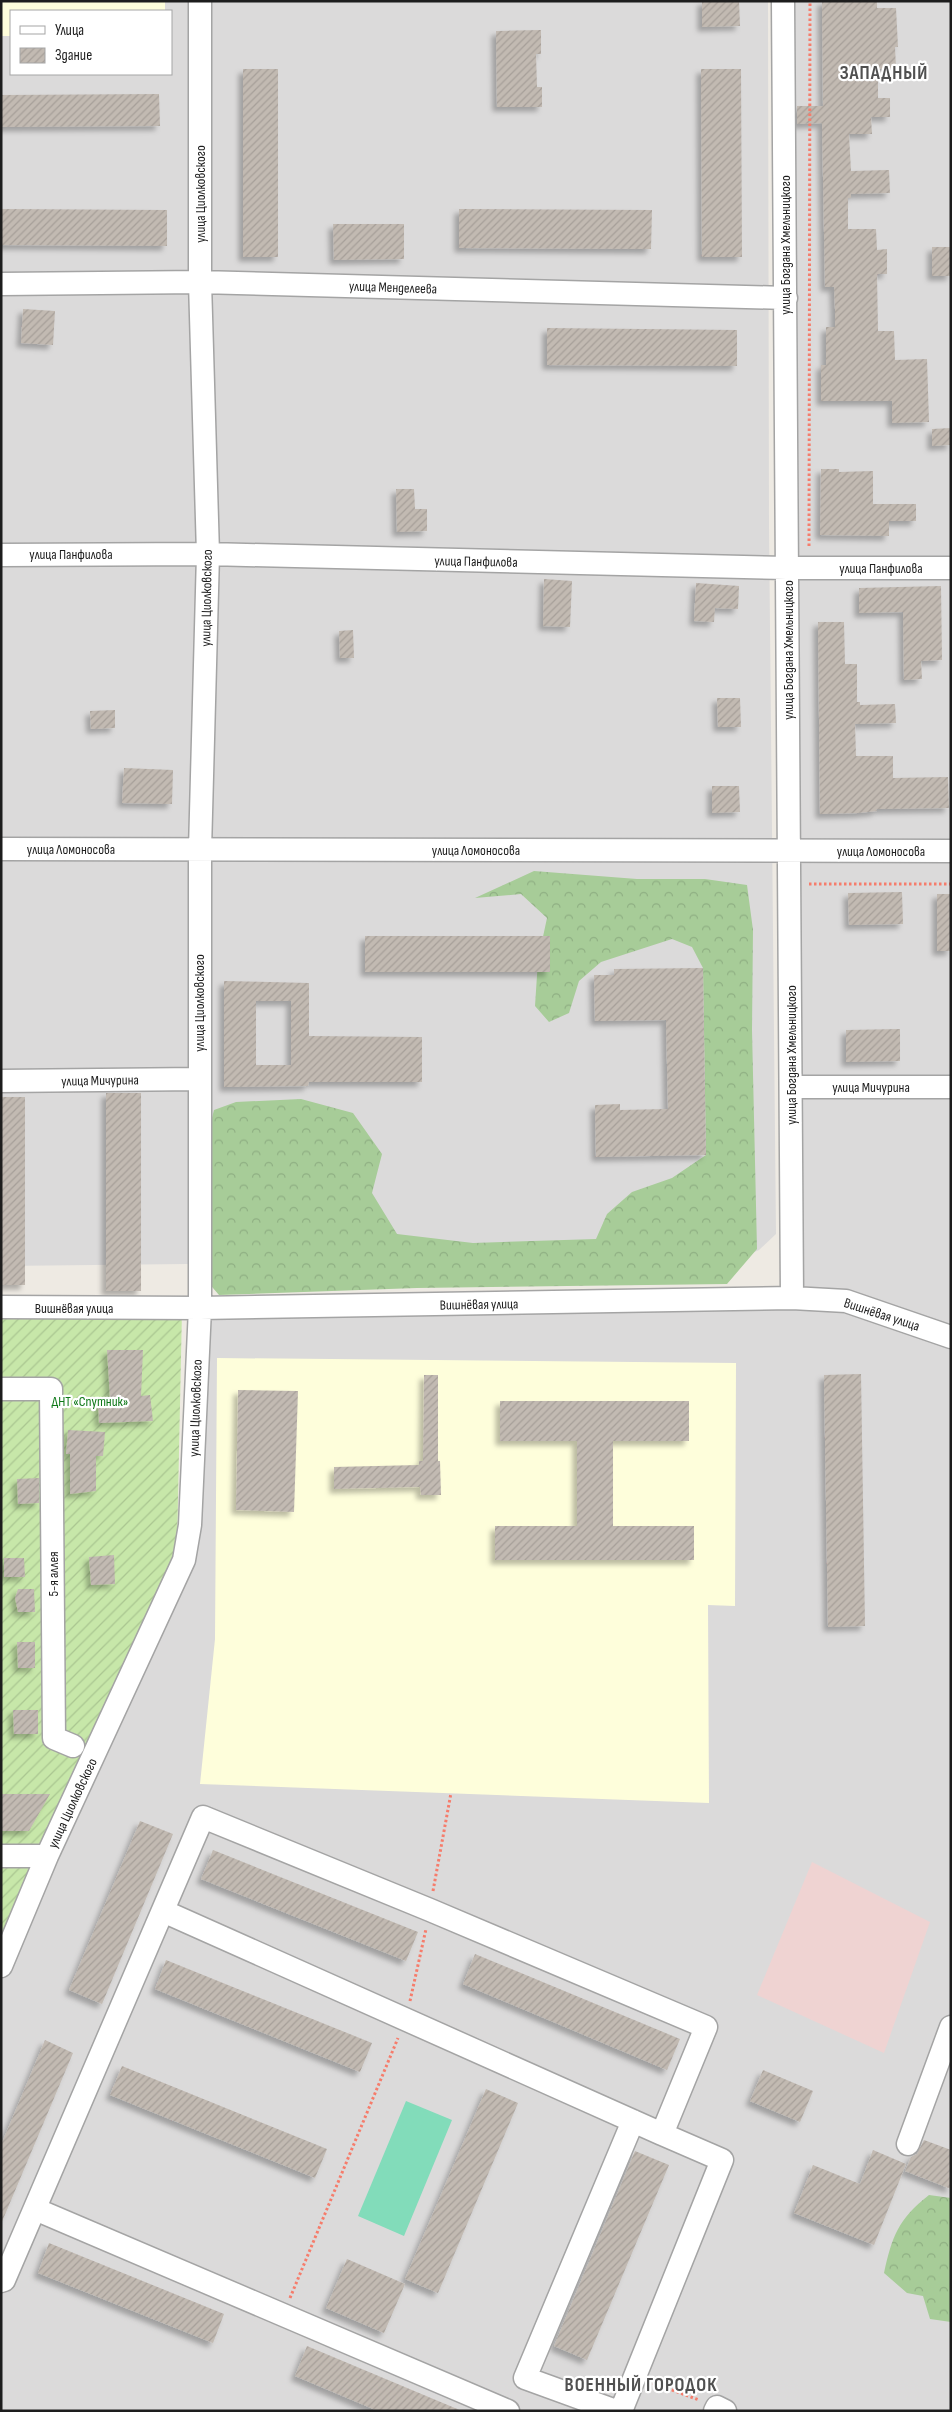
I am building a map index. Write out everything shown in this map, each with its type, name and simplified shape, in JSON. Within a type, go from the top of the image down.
[{"type":"street","name":"улица Циолковского","points":[[1,1966],[48,1856],[184,1560],[190,1525],[200,1308],[200,850],[208,554],[200,282],[200,1]]},
{"type":"street","name":"улица Богдана Хмельницкого","points":[[783,1],[786,298],[798,568],[789,850],[792,1298]]},
{"type":"street","name":"улица Менделеева","points":[[1,284],[200,282],[786,298]]},
{"type":"street","name":"улица Панфилова","points":[[1,555],[208,554],[798,568],[951,568]]},
{"type":"street","name":"улица Ломоносова","points":[[1,849],[951,851]]},
{"type":"street","name":"улица Мичурина","points":[[1,1081],[199,1079]]},
{"type":"street","name":"улица Мичурина","points":[[791,1087],[951,1087]]},
{"type":"street","name":"Вишнёвая улица","points":[[1,1307],[200,1308],[792,1298],[846,1301],[951,1337]]},
{"type":"street","name":"5-я аллея","points":[[1,1389],[51,1389],[54,1738],[73,1746]]},
{"type":"street","points":[[1,2281],[4,2280],[203,1817],[430,1910],[706,2027],[662,2134]]},
{"type":"street","points":[[1,1856],[48,1856]]},
{"type":"street","points":[[163,1911],[722,2160],[621,2411]]},
{"type":"street","points":[[908,2144],[951,2027]]},
{"type":"street","points":[[616,2411],[526,2378],[632,2121]]},
{"type":"street","points":[[34,2209],[508,2411]]},
{"type":"path","points":[[798,568],[810,1]]},
{"type":"path","points":[[809,884],[951,884]]},
{"type":"path","points":[[283,2315],[406,2019],[430,1910],[451,1793]]},
{"type":"path","points":[[634,2376],[719,2410]]},
{"type":"shaded area","points":[[1,1],[768,1],[769,527],[776,1234],[759,1250],[741,1258],[1,1266]]},
{"type":"shaded area","points":[[1,1],[165,1],[165,10],[10,10],[10,36],[1,36]]},
{"type":"shaded area","points":[[783,1],[951,1],[951,2411],[1,2411],[1,1966],[184,1560],[200,1308],[792,1298]]},
{"type":"shaded area","points":[[217,1358],[736,1363],[735,1606],[708,1605],[709,1803],[200,1784],[215,1639]]},
{"type":"shaded area","points":[[812,1862],[930,1922],[884,2053],[757,1995]]},
{"type":"green space","points":[[534,871],[637,879],[705,879],[747,885],[753,930],[752,1030],[757,1249],[727,1284],[417,1288],[219,1295],[200,1273],[200,1165],[214,1110],[236,1102],[301,1099],[353,1113],[382,1154],[372,1193],[397,1234],[473,1243],[596,1239],[607,1214],[632,1192],[672,1178],[706,1155],[703,968],[692,947],[672,939],[601,962],[579,981],[569,1013],[549,1022],[535,1006],[538,960],[547,918],[521,894],[475,898]]},
{"type":"green space","name":"ДНТ «Спутник»","points":[[1,1309],[182,1310],[177,1547],[1,1953]]},
{"type":"green space","points":[[406,2101],[452,2120],[404,2236],[358,2216]]},
{"type":"green space","points":[[929,2195],[951,2198],[951,2322],[930,2319],[923,2296],[907,2293],[884,2273],[890,2249],[903,2221]]},
{"type":"building","points":[[702,1],[739,1],[740,26],[702,27]]},
{"type":"building","points":[[822,1],[877,1],[877,8],[896,8],[898,47],[895,47],[896,68],[878,69],[878,98],[890,98],[890,117],[871,117],[872,134],[849,134],[851,171],[889,170],[890,193],[851,194],[851,198],[848,198],[848,229],[876,229],[877,250],[887,249],[887,274],[877,274],[878,331],[894,331],[895,360],[927,359],[929,422],[892,423],[892,401],[821,401],[821,365],[826,365],[826,327],[835,327],[834,287],[825,287],[822,123],[797,124],[797,106],[823,106]]},
{"type":"building","points":[[541,30],[541,54],[536,54],[537,87],[542,87],[542,107],[497,107],[496,31]]},
{"type":"building","points":[[243,69],[278,69],[278,257],[243,257]]},
{"type":"building","points":[[701,69],[741,69],[742,257],[702,257]]},
{"type":"building","points":[[159,94],[160,126],[1,127],[1,95]]},
{"type":"building","points":[[1,209],[167,210],[167,246],[1,245]]},
{"type":"building","points":[[459,209],[652,210],[651,249],[459,248]]},
{"type":"building","points":[[333,224],[404,224],[404,259],[334,260]]},
{"type":"building","points":[[932,247],[951,247],[951,276],[932,276]]},
{"type":"building","points":[[23,309],[55,311],[53,345],[21,343]]},
{"type":"building","points":[[547,328],[737,330],[737,366],[547,365]]},
{"type":"building","points":[[951,428],[951,445],[932,446],[932,429]]},
{"type":"building","points":[[821,469],[839,469],[839,472],[873,471],[873,504],[916,504],[916,521],[889,521],[889,536],[820,535]]},
{"type":"building","points":[[396,489],[414,489],[415,509],[427,509],[427,531],[397,532]]},
{"type":"building","points":[[544,579],[572,581],[570,627],[543,626]]},
{"type":"building","points":[[696,583],[739,586],[738,609],[715,608],[714,622],[694,621]]},
{"type":"building","points":[[941,586],[942,660],[921,661],[922,679],[904,680],[903,612],[859,613],[859,588]]},
{"type":"building","points":[[818,622],[844,622],[845,664],[857,664],[857,702],[860,702],[860,705],[895,704],[896,723],[855,724],[856,756],[893,756],[893,778],[948,777],[949,808],[876,809],[877,811],[858,813],[820,814]]},
{"type":"building","points":[[353,630],[354,658],[340,658],[339,631]]},
{"type":"building","points":[[717,698],[740,698],[741,727],[718,727]]},
{"type":"building","points":[[115,710],[115,728],[91,729],[90,711]]},
{"type":"building","points":[[124,768],[173,770],[172,804],[122,803]]},
{"type":"building","points":[[712,786],[739,786],[740,812],[712,813]]},
{"type":"building","points":[[902,892],[903,924],[849,925],[848,893]]},
{"type":"building","points":[[937,894],[951,894],[951,951],[937,951]]},
{"type":"building","points":[[365,936],[550,936],[550,972],[365,972]]},
{"type":"building","points":[[703,968],[706,1155],[596,1157],[595,1105],[620,1104],[620,1110],[668,1109],[666,1020],[595,1021],[594,975],[614,975],[614,969]]},
{"type":"building","points":[[224,981],[309,983],[309,1036],[422,1037],[422,1082],[309,1082],[308,1086],[224,1087]],"holes":[[[256,1001],[291,1001],[291,1065],[256,1065]]]},
{"type":"building","points":[[900,1029],[900,1061],[846,1062],[846,1030]]},
{"type":"building","points":[[106,1093],[141,1093],[141,1291],[106,1291]]},
{"type":"building","points":[[1,1097],[25,1097],[25,1285],[1,1285]]},
{"type":"building","points":[[107,1350],[143,1350],[141,1396],[150,1395],[153,1421],[99,1423],[98,1399],[110,1398]]},
{"type":"building","points":[[861,1374],[865,1626],[828,1627],[824,1375]]},
{"type":"building","points":[[424,1375],[438,1375],[438,1461],[440,1461],[441,1495],[421,1495],[420,1487],[334,1489],[334,1467],[419,1465],[419,1461],[423,1461]]},
{"type":"building","points":[[238,1390],[298,1391],[294,1512],[236,1510]]},
{"type":"building","points":[[500,1401],[689,1401],[689,1441],[613,1441],[613,1526],[694,1526],[694,1560],[495,1560],[495,1526],[577,1526],[577,1441],[500,1441]]},
{"type":"building","points":[[68,1430],[105,1432],[103,1456],[96,1456],[96,1491],[70,1494],[70,1454],[66,1454]]},
{"type":"building","points":[[39,1478],[39,1503],[18,1504],[17,1479]]},
{"type":"building","points":[[114,1555],[115,1584],[91,1585],[89,1557]]},
{"type":"building","points":[[4,1558],[24,1558],[25,1577],[4,1577]]},
{"type":"building","points":[[18,1589],[34,1589],[35,1612],[18,1612],[15,1598]]},
{"type":"building","points":[[17,1642],[35,1642],[35,1668],[18,1668]]},
{"type":"building","points":[[13,1710],[38,1710],[38,1734],[14,1734]]},
{"type":"building","points":[[1,1794],[50,1794],[29,1831],[1,1831]]},
{"type":"building","points":[[140,1821],[173,1834],[102,2004],[69,1990]]},
{"type":"building","points":[[213,1850],[418,1932],[406,1961],[201,1879]]},
{"type":"building","points":[[475,1954],[680,2039],[667,2070],[463,1984]]},
{"type":"building","points":[[166,1960],[372,2043],[360,2072],[155,1989]]},
{"type":"building","points":[[45,2040],[73,2053],[1,2224],[1,2145]]},
{"type":"building","points":[[122,2066],[327,2149],[315,2178],[110,2095]]},
{"type":"building","points":[[763,2070],[813,2091],[800,2122],[750,2101]]},
{"type":"building","points":[[486,2089],[518,2103],[438,2293],[405,2279]]},
{"type":"building","points":[[924,2140],[951,2150],[951,2189],[905,2171],[911,2157],[917,2154]]},
{"type":"building","points":[[873,2150],[906,2164],[874,2245],[794,2213],[813,2165],[860,2184]]},
{"type":"building","points":[[635,2151],[669,2165],[587,2360],[554,2346]]},
{"type":"building","points":[[49,2243],[224,2314],[213,2343],[38,2273]]},
{"type":"building","points":[[347,2259],[405,2284],[384,2333],[326,2308]]},
{"type":"building","points":[[307,2346],[462,2411],[378,2411],[295,2376]]},
{"type":"district","name":"ЗАПАДНЫЙ","points":[[884,72]]},
{"type":"district","name":"ВОЕННЫЙ ГОРОДОК","points":[[641,2384]]}]
